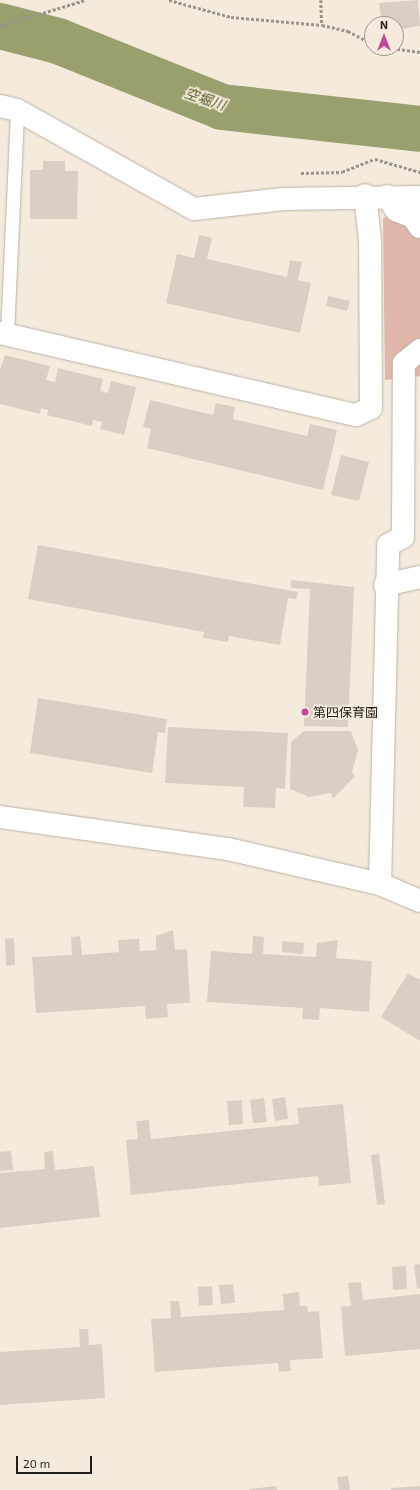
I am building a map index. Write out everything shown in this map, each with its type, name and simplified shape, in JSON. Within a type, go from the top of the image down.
[{"type":"street","points":[[8,108],[194,209],[283,199],[365,195],[420,197]]},
{"type":"street","points":[[3,334],[356,415],[371,408],[370,240],[365,195]]},
{"type":"street","points":[[387,196],[396,210],[413,217],[420,227]]},
{"type":"street","points":[[380,884],[385,585],[388,545],[403,537],[404,363],[420,350]]},
{"type":"street","points":[[385,585],[420,577]]},
{"type":"street","points":[[0,816],[220,847],[380,884],[420,901]]},
{"type":"lane","points":[[3,334],[8,108]]},
{"type":"path","points":[[0,26],[85,0]]},
{"type":"path","points":[[169,0],[231,17],[322,25],[348,31],[364,40]]},
{"type":"path","points":[[321,0],[322,25]]},
{"type":"path","points":[[404,50],[420,52]]},
{"type":"path","points":[[296,175],[309,170],[342,172],[375,159],[420,172]]},
{"type":"shaded area","points":[[409,208],[420,208],[420,376],[385,380],[383,218]]},
{"type":"building","points":[[418,0],[420,26],[404,29],[404,16],[381,16],[379,3]]},
{"type":"building","points":[[43,161],[65,161],[65,171],[78,171],[77,219],[30,219],[30,170],[43,170]]},
{"type":"building","points":[[199,235],[212,238],[207,259],[287,277],[290,260],[302,262],[298,280],[311,283],[300,333],[166,303],[177,254],[194,258]]},
{"type":"building","points":[[328,296],[350,301],[347,311],[326,306]]},
{"type":"building","points":[[5,355],[50,366],[46,380],[55,382],[58,368],[103,379],[100,391],[108,393],[111,381],[136,387],[124,435],[100,429],[102,422],[93,420],[92,426],[47,415],[48,410],[41,408],[40,414],[0,404],[0,369]]},
{"type":"building","points":[[150,400],[213,415],[216,403],[235,407],[233,419],[307,436],[310,424],[337,430],[323,490],[147,448],[151,429],[143,427]]},
{"type":"building","points":[[341,455],[369,462],[359,501],[331,495]]},
{"type":"building","points":[[38,545],[298,592],[296,599],[288,598],[280,645],[229,636],[228,642],[203,638],[204,632],[28,599]]},
{"type":"building","points":[[291,580],[354,587],[348,727],[304,726],[310,589],[291,588]]},
{"type":"building","points":[[38,698],[167,719],[165,733],[158,732],[152,773],[30,753]]},
{"type":"building","points":[[168,727],[288,733],[285,789],[276,788],[275,808],[243,807],[244,787],[165,783]]},
{"type":"building","points":[[304,731],[351,731],[358,750],[352,773],[355,776],[333,799],[331,793],[309,797],[290,789],[291,742]]},
{"type":"building","points":[[173,930],[175,950],[187,949],[190,1003],[167,1004],[168,1017],[146,1019],[145,1006],[36,1013],[32,957],[72,955],[71,937],[80,936],[82,955],[119,952],[118,940],[139,939],[140,951],[156,950],[156,936]]},
{"type":"building","points":[[253,936],[264,937],[263,954],[316,957],[317,943],[338,940],[336,958],[372,961],[369,1012],[320,1008],[319,1020],[302,1019],[303,1008],[207,1002],[211,951],[252,954]]},
{"type":"building","points":[[14,938],[15,965],[6,966],[5,939]]},
{"type":"building","points":[[282,941],[304,943],[303,954],[282,952]]},
{"type":"building","points":[[408,973],[420,980],[420,1041],[381,1017]]},
{"type":"building","points":[[285,1097],[288,1119],[275,1121],[272,1099]]},
{"type":"building","points":[[264,1098],[267,1122],[253,1123],[250,1100]]},
{"type":"building","points":[[242,1100],[243,1124],[229,1125],[227,1101]]},
{"type":"building","points":[[343,1104],[351,1183],[319,1186],[318,1176],[131,1195],[126,1140],[138,1139],[136,1121],[149,1120],[151,1139],[299,1124],[297,1108]]},
{"type":"building","points":[[11,1151],[13,1170],[0,1171],[0,1152]]},
{"type":"building","points":[[53,1151],[55,1170],[94,1166],[100,1217],[0,1228],[0,1173],[45,1169],[44,1152]]},
{"type":"building","points":[[379,1154],[385,1204],[377,1205],[371,1155]]},
{"type":"building","points":[[420,1264],[420,1288],[417,1289],[414,1265]]},
{"type":"building","points":[[406,1266],[407,1289],[393,1290],[392,1267]]},
{"type":"building","points":[[361,1282],[363,1300],[420,1294],[420,1349],[345,1356],[341,1307],[351,1306],[348,1283]]},
{"type":"building","points":[[233,1284],[235,1303],[221,1304],[219,1285]]},
{"type":"building","points":[[212,1286],[213,1305],[199,1306],[198,1287]]},
{"type":"building","points":[[299,1292],[300,1306],[307,1306],[308,1312],[319,1311],[323,1358],[290,1360],[291,1371],[279,1372],[278,1363],[155,1372],[151,1319],[171,1318],[170,1301],[179,1301],[181,1317],[284,1310],[283,1294]]},
{"type":"building","points":[[79,1329],[88,1329],[89,1345],[102,1344],[105,1398],[0,1405],[0,1352],[80,1347]]},
{"type":"building","points":[[348,1476],[350,1490],[339,1490],[337,1477]]},
{"type":"building","points":[[276,1486],[277,1490],[249,1490],[249,1489]]},
{"type":"building","points":[[420,1486],[420,1490],[391,1490],[391,1488]]},
{"type":"waterway","name":"空堀川","points":[[0,26],[58,41],[222,107],[420,129]]},
{"type":"place","name":"第四保育園","points":[[305,712]]}]
